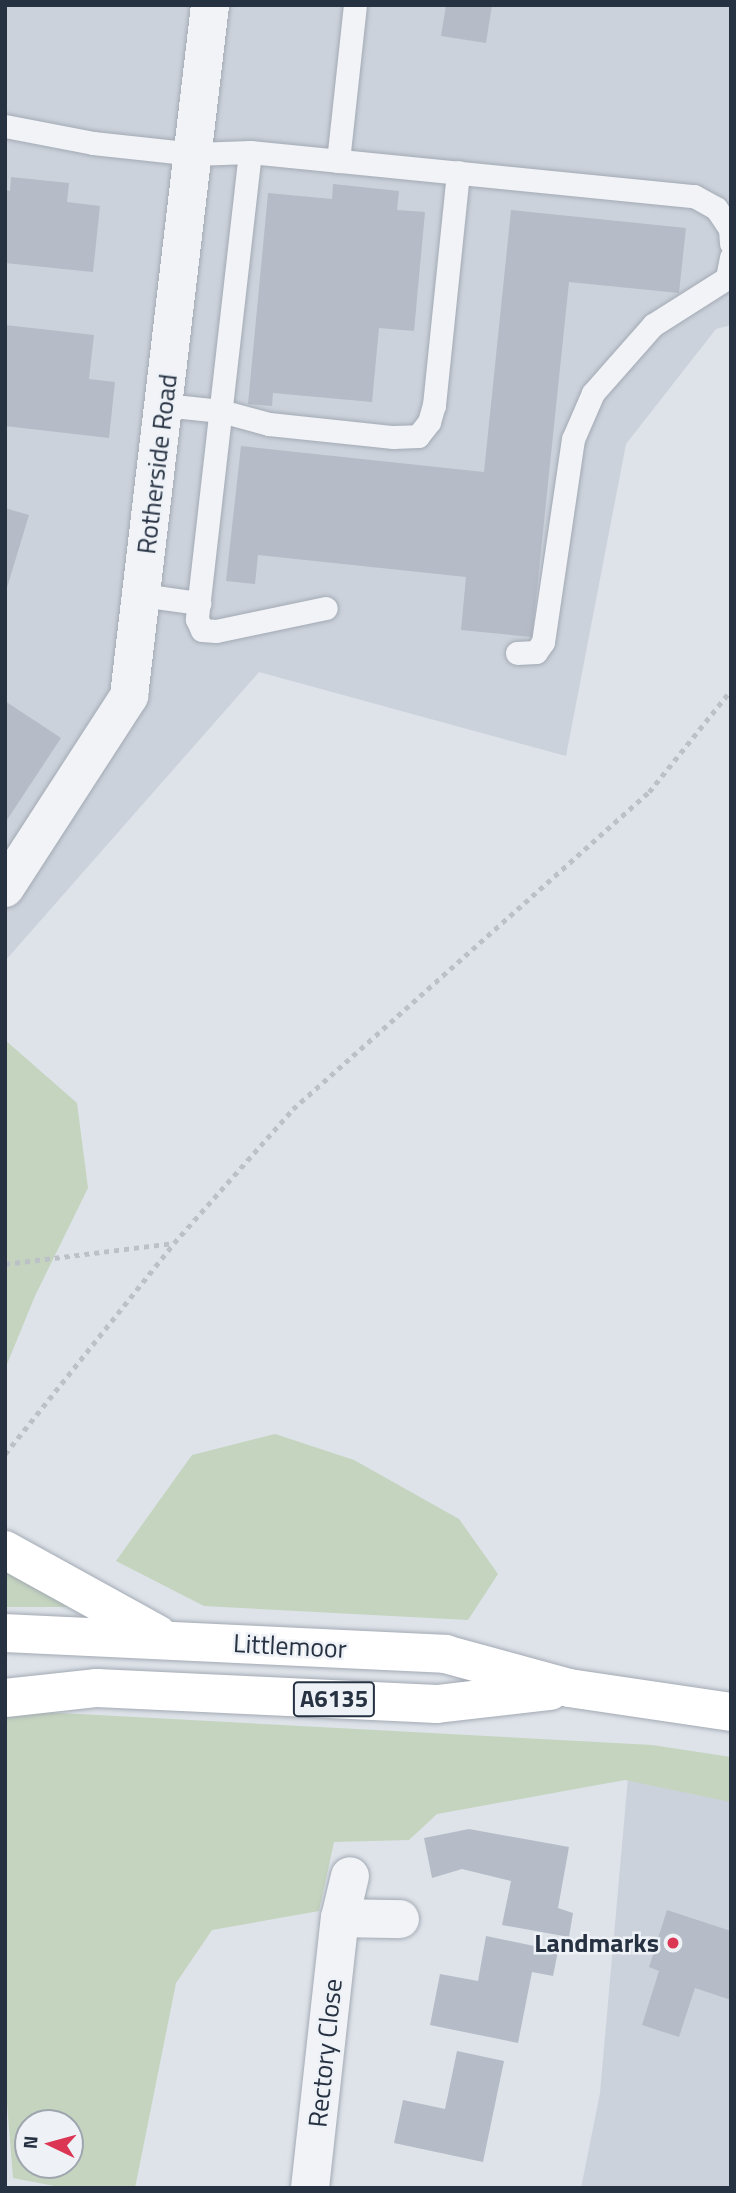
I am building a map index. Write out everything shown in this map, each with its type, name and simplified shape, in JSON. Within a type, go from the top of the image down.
[{"type":"main road","points":[[5,1550],[168,1639]]},
{"type":"main road","name":"Littlemoor","points":[[5,1633],[445,1654],[569,1688],[731,1712]]},
{"type":"main road","name":"A6135","points":[[5,1672],[97,1688]]},
{"type":"main road","name":"Littlemoor","points":[[5,1698],[97,1688],[437,1704],[569,1688]]},
{"type":"street","name":"Rotherside Road","points":[[5,888],[129,696],[210,5]]},
{"type":"street","name":"Rectory Close","points":[[310,2188],[340,1917],[350,1876]]},
{"type":"street","points":[[340,1917],[400,1919]]},
{"type":"lane","points":[[338,161],[355,5]]},
{"type":"lane","points":[[5,126],[93,143],[194,154],[250,152],[694,196],[716,208],[730,229],[731,243]]},
{"type":"lane","points":[[250,152],[197,619],[202,631],[254,625],[327,608]]},
{"type":"lane","points":[[164,405],[220,411],[269,424],[393,438],[418,436],[429,422],[434,405],[458,172]]},
{"type":"lane","points":[[517,653],[536,652],[543,642],[573,439],[593,393],[653,325],[727,278],[731,257]]},
{"type":"lane","points":[[141,595],[199,603]]},
{"type":"path","points":[[5,1454],[174,1243],[293,1109],[649,792],[731,690]]},
{"type":"path","points":[[5,1264],[67,1260],[174,1243]]},
{"type":"shaded area","points":[[5,5],[730,5],[731,325],[716,329],[626,444],[566,756],[259,672],[5,961]]},
{"type":"shaded area","name":"Landmarks","points":[[630,1755],[731,1774],[731,2188],[581,2188],[600,2093]]},
{"type":"green space","points":[[5,1040],[77,1103],[88,1188],[35,1296],[5,1369]]},
{"type":"green space","points":[[275,1434],[354,1460],[459,1519],[498,1574],[468,1620],[204,1606],[116,1561],[192,1455]]},
{"type":"green space","points":[[5,1569],[78,1607],[5,1607]]},
{"type":"green space","points":[[5,1710],[652,1745],[731,1757],[731,1802],[625,1780],[437,1814],[409,1840],[334,1842],[319,1911],[212,1930],[176,1983],[135,2188],[65,2188],[18,2179],[84,2179],[84,2109],[14,2109],[13,2178],[5,2079]]},
{"type":"building","points":[[446,5],[492,5],[486,43],[441,36]]},
{"type":"building","points":[[11,177],[69,183],[67,202],[100,206],[93,272],[5,263],[5,190],[10,191]]},
{"type":"building","points":[[333,184],[399,191],[397,210],[425,212],[414,331],[379,328],[372,402],[273,393],[272,406],[248,404],[268,193],[332,199]]},
{"type":"building","points":[[511,210],[686,228],[679,293],[569,282],[532,637],[461,630],[466,577],[258,555],[255,584],[226,581],[241,446],[484,472]]},
{"type":"building","points":[[5,325],[94,335],[89,379],[115,382],[109,438],[5,426]]},
{"type":"building","points":[[5,508],[29,515],[6,591],[5,591]]},
{"type":"building","points":[[5,701],[61,738],[5,823]]},
{"type":"building","points":[[469,1829],[569,1847],[558,1908],[573,1913],[569,1937],[502,1925],[511,1881],[462,1869],[432,1878],[424,1838]]},
{"type":"building","points":[[667,1910],[731,1931],[731,2000],[695,1988],[679,2037],[642,2025],[659,1971],[649,1967]]},
{"type":"building","points":[[486,1936],[558,1951],[553,1976],[532,1972],[518,2043],[430,2025],[440,1974],[478,1981]]},
{"type":"building","points":[[457,2051],[504,2061],[483,2162],[394,2143],[403,2100],[445,2109]]},
{"type":"place","name":"Landmarks","points":[[673,1943]]}]
